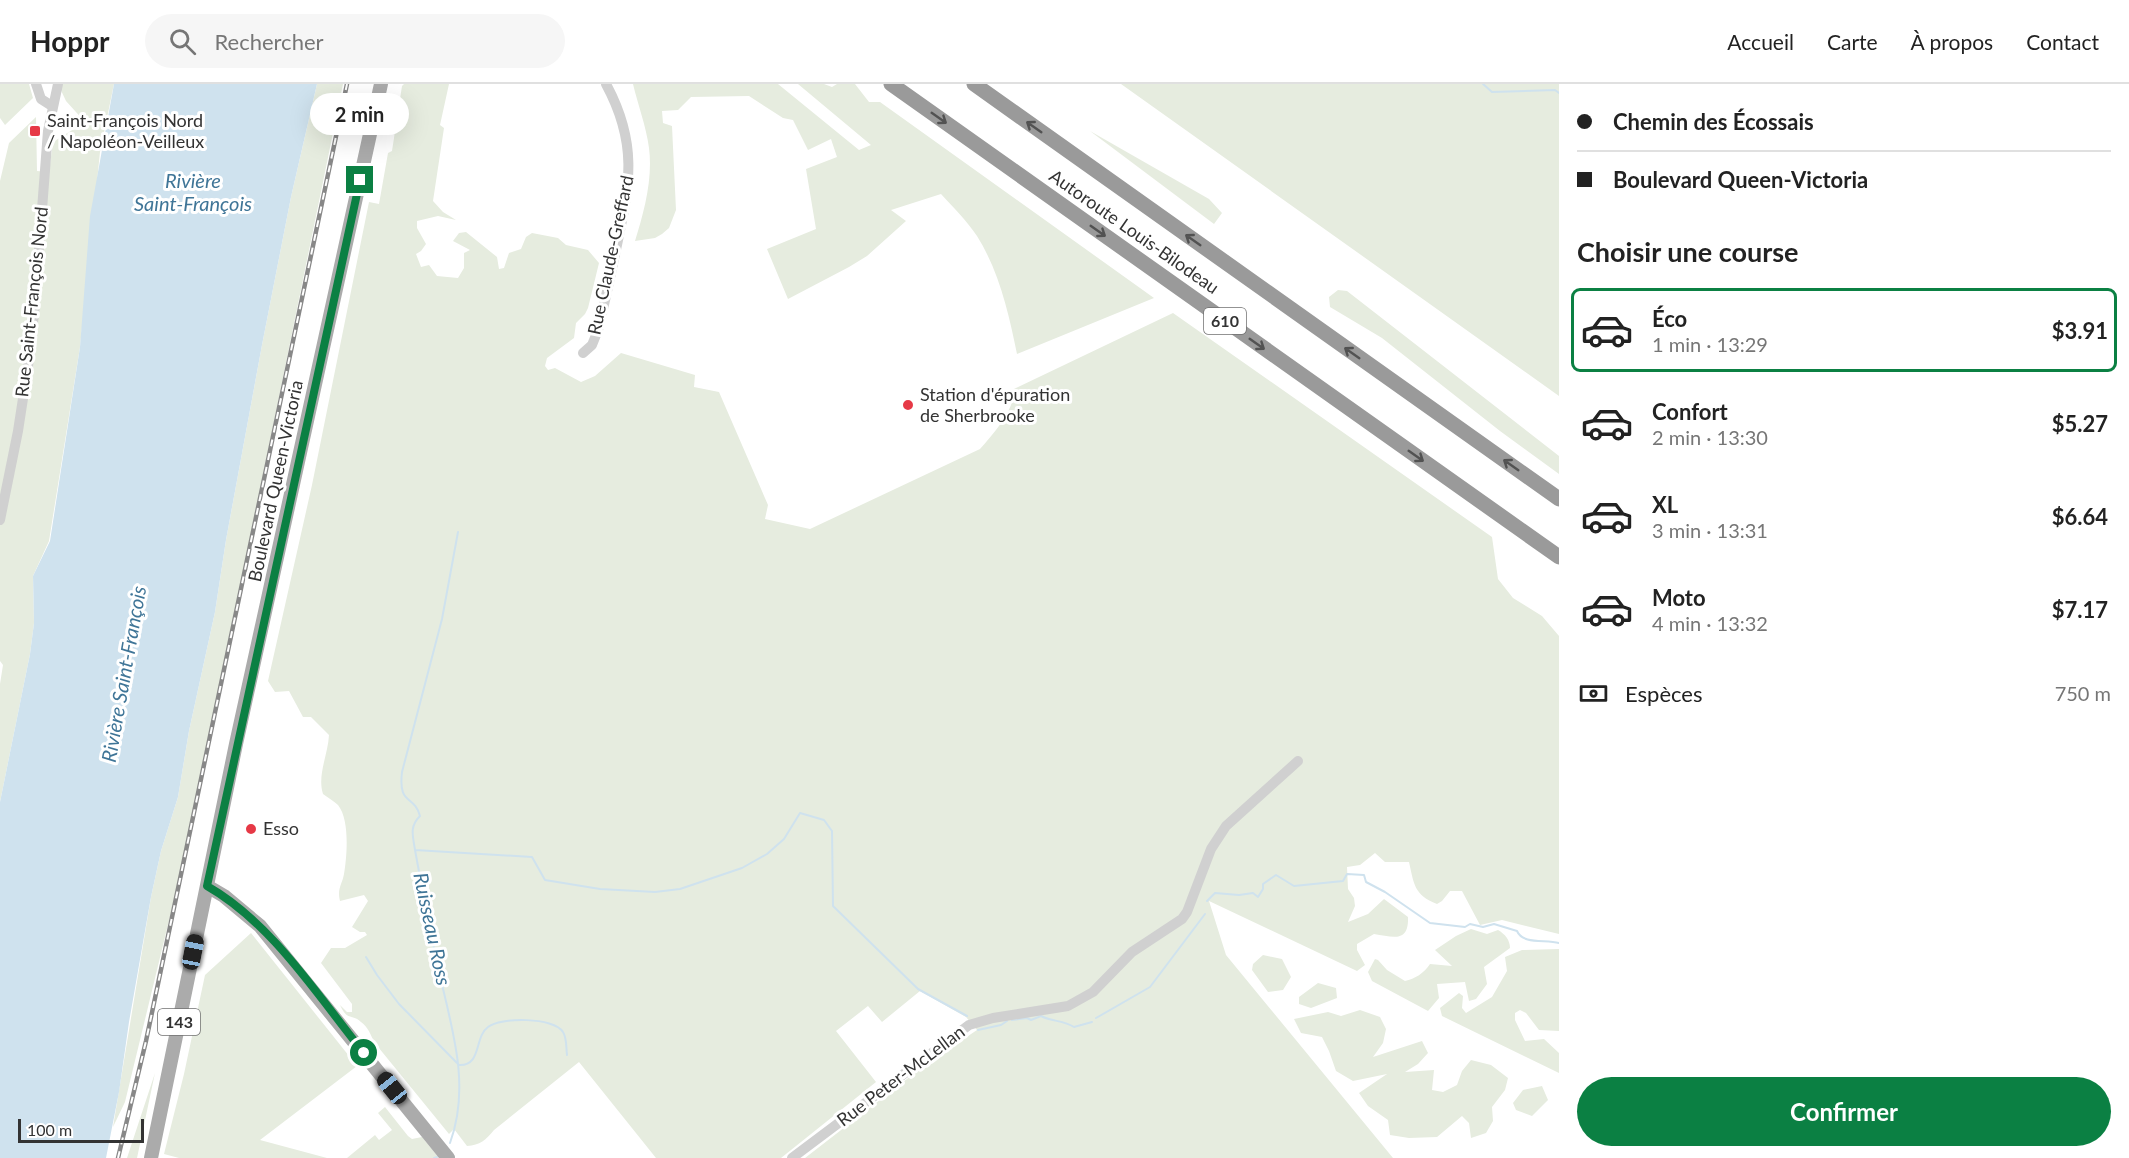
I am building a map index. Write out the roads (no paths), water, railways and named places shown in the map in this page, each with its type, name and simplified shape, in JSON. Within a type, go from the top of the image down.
[{"type":"highway","name":"Autoroute Louis-Bilodeau","points":[[891,84],[1559,558]]},
{"type":"highway","name":"Autoroute Louis-Bilodeau","points":[[974,84],[1559,499]]},
{"type":"main road","name":"Boulevard Queen-Victoria","points":[[207,886],[381,84]]},
{"type":"main road","name":"143","points":[[151,1158],[207,886]]},
{"type":"main road","points":[[207,886],[224,896],[260,926],[448,1158]]},
{"type":"street","points":[[36,84],[40,99],[52,106]]},
{"type":"street","name":"Rue Saint-François Nord","points":[[0,520],[18,431],[29,356],[45,154],[52,106],[58,84]]},
{"type":"street","name":"Rue Claude-Greffard","points":[[583,353],[592,345],[598,330],[628,192],[629,160],[625,129],[606,84]]},
{"type":"street","name":"Rue Peter-McLellan","points":[[792,1158],[969,1025],[993,1018],[1068,1006],[1093,992],[1132,952],[1182,919],[1192,904],[1217,837],[1226,826],[1298,761]]},
{"type":"water","name":"Rivière Saint-François","points":[[114,84],[317,84],[291,197],[262,345],[215,612],[189,731],[178,797],[161,851],[151,897],[106,1158],[0,1158],[0,802],[30,654],[34,623],[33,576],[50,541],[80,347],[90,216]]},
{"type":"waterway","points":[[1483,84],[1492,92],[1555,90],[1559,93]]},
{"type":"waterway","points":[[415,850],[413,828],[420,816],[414,805],[404,795],[401,783],[402,772],[442,619],[458,532]]},
{"type":"waterway","name":"Ruisseau Ross","points":[[450,1143],[459,1098],[457,1053],[415,850],[532,857],[545,880],[600,889],[655,892],[680,889],[742,868],[767,854],[784,839],[800,813],[824,820],[832,831],[833,906],[918,989],[967,1016]]},
{"type":"waterway","name":"Ruisseau Ross","points":[[1207,901],[1215,893],[1239,895],[1253,893],[1258,897],[1263,884],[1276,875],[1294,886],[1343,881],[1347,874],[1364,875],[1366,882],[1385,892],[1430,923],[1465,927],[1470,924],[1483,927],[1494,924],[1517,931],[1529,940],[1559,943]]},
{"type":"waterway","name":"Ruisseau Ross","points":[[1096,1018],[1150,987],[1205,914]]},
{"type":"waterway","points":[[366,957],[399,1004],[459,1065],[466,1064],[475,1056],[481,1037],[488,1027],[504,1021],[538,1021],[558,1027],[566,1040],[567,1055]]},
{"type":"waterway","name":"Ruisseau Ross","points":[[1012,1020],[1027,1018],[1031,1020],[1041,1016],[1074,1027],[1092,1022]]},
{"type":"waterway","name":"Ruisseau Ross","points":[[978,1030],[1001,1025],[1007,1021]]},
{"type":"railway","points":[[118,1158],[146,1041],[347,84]]},
{"type":"place","name":"Saint-François Nord / Napoléon-Veilleux","points":[[35,131]]},
{"type":"place","name":"Station d'épuration de Sherbrooke","points":[[908,405]]},
{"type":"place","name":"Esso","points":[[251,829]]}]
